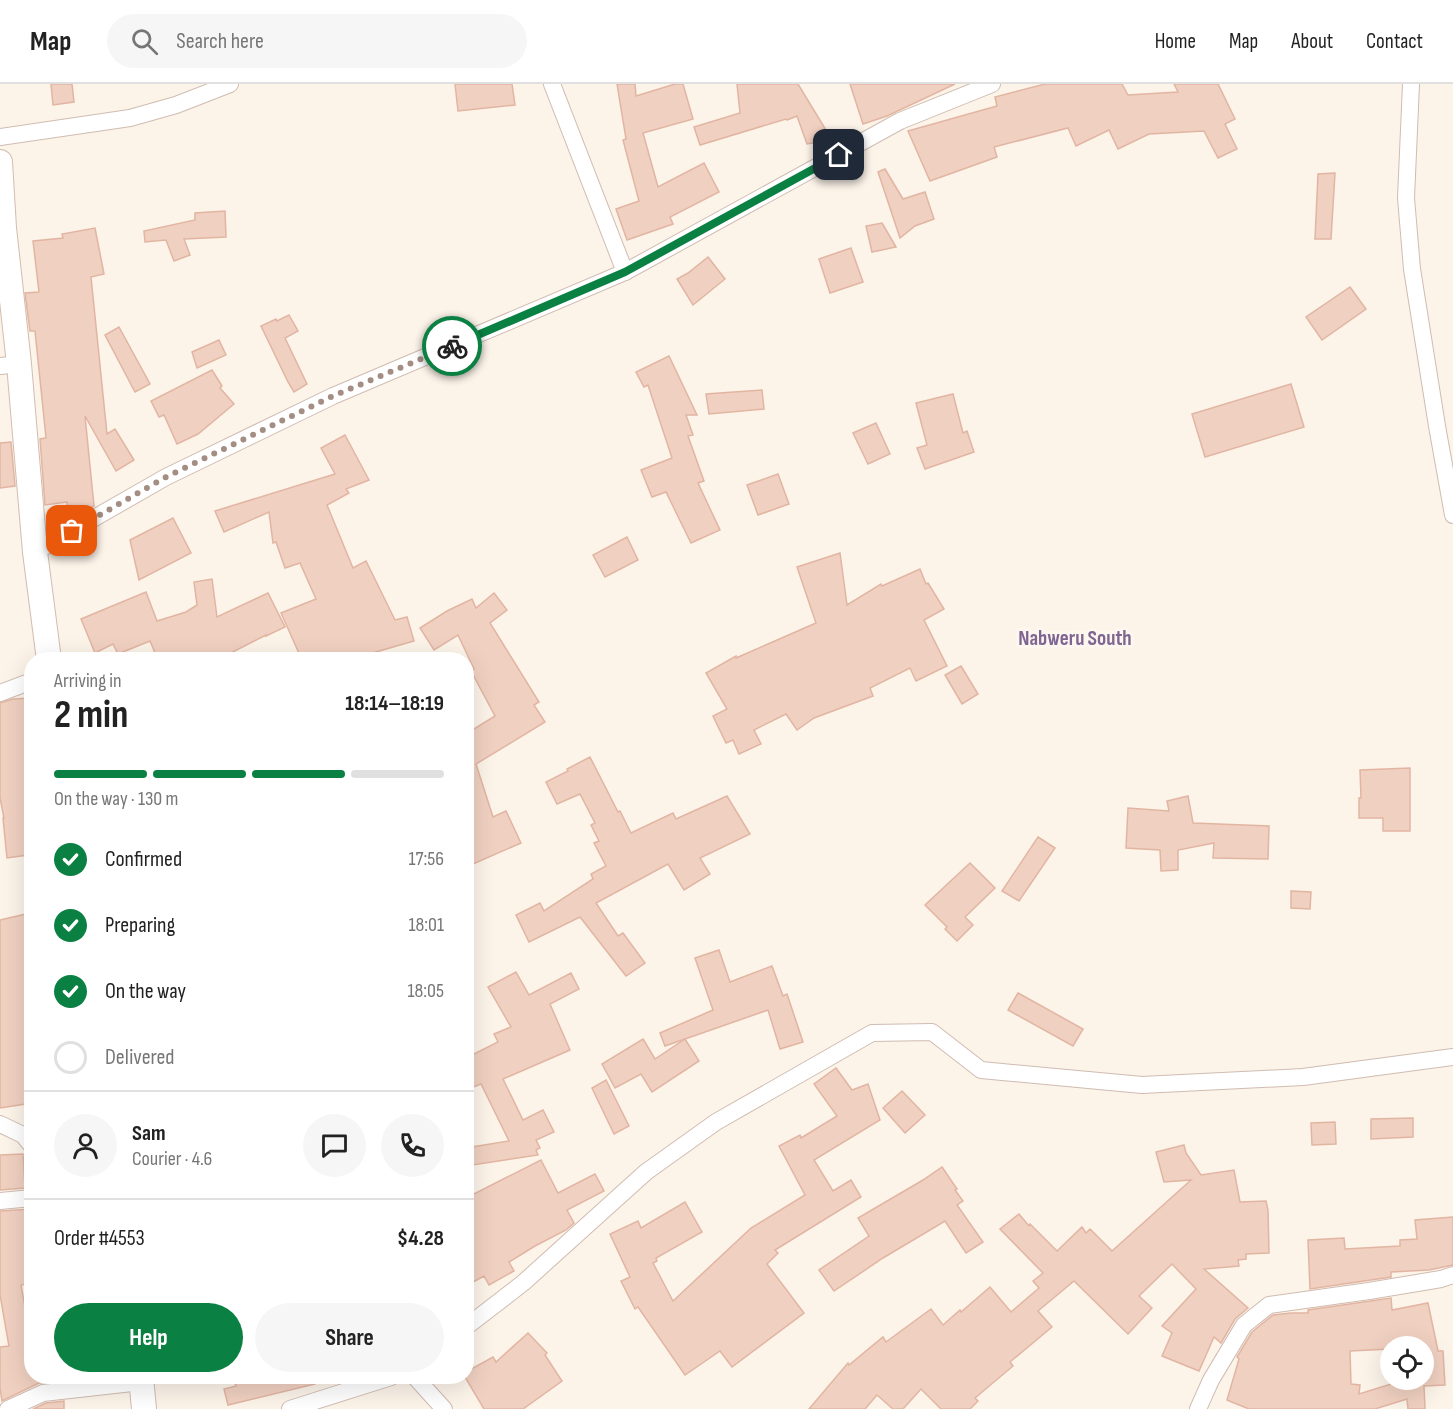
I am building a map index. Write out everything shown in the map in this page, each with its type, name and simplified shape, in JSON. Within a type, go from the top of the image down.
[{"type":"street","points":[[0,137],[130,118],[176,105],[230,84]]},
{"type":"street","points":[[552,84],[625,272]]},
{"type":"street","points":[[34,552],[166,477],[323,401],[625,272],[900,121],[992,84]]},
{"type":"street","points":[[1411,84],[1406,198],[1412,269],[1453,515]]},
{"type":"street","points":[[0,162],[10,365],[48,652]]},
{"type":"street","points":[[0,693],[24,684]]},
{"type":"street","points":[[474,1321],[523,1283],[646,1172],[716,1122],[872,1034],[932,1032],[981,1070],[1142,1085],[1303,1077],[1453,1057]]},
{"type":"street","points":[[0,1125],[24,1136]]},
{"type":"street","points":[[0,1201],[24,1199]]},
{"type":"street","points":[[1198,1409],[1211,1380],[1244,1325],[1269,1305],[1369,1291],[1453,1275]]},
{"type":"street","points":[[8,1409],[43,1393],[106,1384]]},
{"type":"street","points":[[142,1384],[144,1409]]},
{"type":"street","points":[[291,1409],[369,1384]]},
{"type":"street","points":[[421,1384],[444,1409]]},
{"type":"building","points":[[51,84],[72,84],[74,102],[53,105]]},
{"type":"building","points":[[455,84],[512,84],[515,105],[458,111]]},
{"type":"building","points":[[617,84],[635,84],[636,96],[675,84],[683,84],[693,119],[643,133],[658,187],[704,163],[719,192],[670,217],[673,224],[627,240],[616,209],[639,201],[623,140],[626,139]]},
{"type":"building","points":[[737,84],[798,84],[832,140],[807,144],[797,116],[700,145],[694,127],[740,113]]},
{"type":"building","points":[[850,84],[955,84],[887,116],[863,124]]},
{"type":"building","points":[[1045,84],[1122,84],[1128,95],[1178,92],[1174,84],[1218,84],[1235,119],[1225,124],[1237,149],[1218,158],[1204,131],[1149,134],[1118,149],[1109,130],[1076,146],[1068,128],[994,147],[997,157],[930,181],[908,131],[997,106],[995,97]]},
{"type":"building","points":[[885,169],[903,199],[925,192],[934,219],[915,226],[900,238],[878,172]]},
{"type":"building","points":[[1335,173],[1331,239],[1315,239],[1318,174]]},
{"type":"building","points":[[225,211],[226,237],[184,239],[190,255],[174,261],[166,240],[145,242],[144,231],[195,220],[195,213]]},
{"type":"building","points":[[882,223],[896,247],[872,252],[866,226]]},
{"type":"building","points":[[95,228],[104,274],[91,277],[107,434],[115,429],[134,460],[116,471],[85,416],[94,506],[68,519],[67,502],[45,505],[40,439],[46,438],[35,331],[30,331],[25,293],[39,292],[33,241],[63,238],[62,234]]},
{"type":"building","points":[[851,248],[863,282],[830,293],[819,259]]},
{"type":"building","points":[[708,257],[725,279],[693,305],[677,279]]},
{"type":"building","points":[[1350,287],[1366,309],[1322,340],[1306,317]]},
{"type":"building","points":[[289,315],[298,331],[285,338],[307,384],[294,392],[261,326]]},
{"type":"building","points":[[119,327],[150,384],[135,392],[105,335]]},
{"type":"building","points":[[219,340],[226,355],[197,368],[192,352]]},
{"type":"building","points":[[669,356],[697,415],[686,415],[693,435],[688,436],[704,481],[698,483],[720,530],[691,543],[666,492],[652,497],[641,470],[672,458],[648,385],[644,387],[636,372]]},
{"type":"building","points":[[212,370],[222,386],[220,388],[234,404],[198,434],[177,444],[164,415],[159,417],[151,401]]},
{"type":"building","points":[[1291,384],[1304,427],[1205,457],[1192,414]]},
{"type":"building","points":[[762,390],[764,409],[709,414],[706,394]]},
{"type":"building","points":[[953,394],[963,433],[967,431],[974,452],[925,469],[917,448],[927,445],[916,403]]},
{"type":"building","points":[[876,423],[890,454],[868,464],[853,433]]},
{"type":"building","points":[[345,435],[369,480],[346,489],[349,493],[327,505],[353,568],[366,561],[395,620],[407,617],[414,641],[376,652],[298,652],[281,613],[316,599],[300,563],[285,568],[276,542],[273,543],[269,512],[224,532],[215,511],[335,474],[321,448]]},
{"type":"building","points":[[11,442],[15,486],[0,488],[0,443]]},
{"type":"building","points":[[778,474],[789,504],[758,515],[747,485]]},
{"type":"building","points":[[173,518],[191,553],[139,580],[130,540]]},
{"type":"building","points":[[627,537],[638,560],[605,577],[593,555]]},
{"type":"building","points":[[840,553],[847,605],[881,584],[882,586],[920,569],[926,584],[928,583],[944,609],[924,620],[947,666],[916,681],[910,668],[870,688],[873,696],[814,718],[797,730],[786,714],[754,730],[761,744],[739,754],[733,740],[726,743],[713,716],[727,709],[706,673],[736,656],[736,658],[816,623],[797,567]]},
{"type":"building","points":[[212,579],[217,617],[268,593],[285,627],[233,652],[155,652],[150,641],[123,652],[117,652],[113,644],[95,652],[81,619],[146,592],[157,621],[186,612],[197,605],[194,582]]},
{"type":"building","points":[[494,593],[507,610],[490,623],[539,702],[534,705],[545,722],[476,764],[493,817],[506,811],[521,843],[474,864],[474,729],[495,716],[474,677],[474,652],[466,652],[458,635],[434,650],[420,628],[472,599],[476,608]]},
{"type":"building","points":[[961,666],[978,694],[962,704],[945,675]]},
{"type":"building","points":[[24,698],[24,856],[7,858],[0,798],[0,703]]},
{"type":"building","points":[[590,757],[631,833],[673,813],[676,819],[727,796],[750,834],[700,858],[710,874],[684,890],[668,864],[596,903],[618,936],[623,933],[645,963],[626,976],[580,917],[529,942],[516,915],[540,903],[544,911],[593,879],[591,874],[606,866],[594,843],[599,841],[591,825],[595,823],[580,794],[557,804],[546,782]]},
{"type":"building","points":[[1410,768],[1410,831],[1383,831],[1383,818],[1359,818],[1360,770]]},
{"type":"building","points":[[1188,796],[1193,823],[1269,826],[1268,859],[1213,858],[1214,843],[1178,850],[1178,870],[1161,871],[1160,850],[1126,848],[1128,808],[1169,811],[1167,801]]},
{"type":"building","points":[[1038,837],[1055,848],[1019,901],[1002,891]]},
{"type":"building","points":[[970,863],[995,888],[965,917],[973,925],[957,941],[945,929],[947,927],[925,905]]},
{"type":"building","points":[[1291,891],[1311,892],[1310,909],[1291,908]]},
{"type":"building","points":[[24,914],[24,1104],[0,1108],[0,920]]},
{"type":"building","points":[[719,950],[730,982],[772,966],[783,996],[787,994],[803,1042],[780,1049],[768,1010],[665,1046],[660,1033],[713,1010],[695,958]]},
{"type":"building","points":[[516,972],[529,995],[571,973],[579,989],[550,1004],[570,1050],[503,1079],[523,1120],[543,1110],[554,1132],[536,1140],[540,1148],[536,1150],[538,1155],[474,1165],[474,1147],[509,1141],[481,1084],[474,1087],[474,1054],[498,1042],[494,1034],[511,1027],[488,987]]},
{"type":"building","points":[[1018,993],[1083,1029],[1073,1046],[1008,1010]]},
{"type":"building","points":[[643,1039],[655,1059],[685,1039],[699,1061],[652,1092],[641,1074],[615,1088],[602,1064]]},
{"type":"building","points":[[836,1068],[852,1090],[868,1084],[880,1120],[814,1160],[833,1191],[851,1180],[861,1197],[775,1250],[778,1253],[767,1264],[804,1313],[732,1367],[720,1351],[685,1375],[638,1307],[635,1309],[621,1281],[630,1277],[610,1234],[638,1221],[641,1228],[685,1202],[702,1232],[656,1258],[657,1261],[653,1263],[673,1301],[751,1228],[805,1195],[779,1146],[800,1135],[801,1138],[837,1116],[814,1084]]},
{"type":"building","points":[[606,1080],[629,1126],[614,1134],[592,1088]]},
{"type":"building","points":[[902,1091],[925,1115],[905,1133],[883,1108]]},
{"type":"building","points":[[1413,1118],[1413,1137],[1371,1139],[1371,1119]]},
{"type":"building","points":[[1335,1122],[1336,1144],[1312,1145],[1311,1123]]},
{"type":"building","points":[[1184,1145],[1186,1153],[1201,1175],[1234,1170],[1240,1202],[1266,1201],[1268,1210],[1269,1253],[1246,1254],[1246,1259],[1238,1260],[1239,1266],[1204,1269],[1248,1308],[1235,1319],[1221,1343],[1214,1337],[1199,1371],[1162,1356],[1172,1333],[1162,1326],[1196,1289],[1172,1264],[1139,1296],[1152,1308],[1128,1334],[1074,1281],[1038,1311],[1052,1327],[1010,1362],[1013,1366],[975,1398],[978,1401],[970,1409],[941,1409],[921,1389],[903,1409],[893,1409],[877,1395],[865,1409],[809,1409],[848,1363],[849,1365],[883,1337],[886,1342],[931,1309],[943,1325],[990,1287],[1011,1312],[1039,1288],[1033,1281],[1043,1273],[1000,1229],[1019,1214],[1057,1251],[1082,1227],[1086,1233],[1090,1229],[1112,1251],[1191,1180],[1164,1182],[1156,1152]]},
{"type":"building","points":[[23,1154],[24,1188],[0,1190],[0,1155]]},
{"type":"building","points":[[541,1160],[558,1193],[595,1174],[604,1191],[567,1210],[574,1223],[566,1230],[509,1262],[514,1271],[489,1285],[484,1276],[474,1282],[474,1194]]},
{"type":"building","points":[[942,1167],[963,1201],[957,1205],[983,1242],[966,1253],[945,1221],[834,1291],[819,1270],[869,1236],[858,1218]]},
{"type":"building","points":[[24,1210],[24,1284],[21,1285],[24,1302],[24,1384],[37,1384],[2,1401],[0,1347],[9,1346],[0,1295],[0,1211]]},
{"type":"building","points":[[1453,1217],[1453,1265],[1429,1270],[1391,1272],[1391,1277],[1310,1289],[1308,1240],[1344,1238],[1345,1249],[1400,1246],[1400,1240],[1417,1239],[1415,1220]]},
{"type":"building","points":[[1391,1298],[1392,1310],[1428,1303],[1438,1351],[1443,1351],[1445,1385],[1434,1386],[1434,1336],[1380,1336],[1380,1350],[1350,1351],[1351,1384],[1360,1385],[1359,1394],[1380,1387],[1380,1390],[1424,1390],[1425,1409],[1408,1409],[1407,1399],[1375,1409],[1249,1409],[1227,1400],[1239,1359],[1237,1357],[1252,1332],[1273,1315],[1308,1313],[1308,1310]]},
{"type":"building","points":[[528,1333],[547,1353],[545,1355],[562,1381],[523,1409],[484,1409],[469,1384],[474,1384],[474,1368],[493,1357],[496,1362]]},
{"type":"building","points":[[235,1384],[315,1384],[228,1405],[224,1389],[236,1386]]},
{"type":"building","points":[[64,1401],[64,1409],[33,1409],[46,1403]]},
{"type":"way so far","points":[[72,531],[166,477],[333,396],[452,346]]},
{"type":"district","name":"Nabweru South","points":[[1075,638]]},
{"type":"route","points":[[452,346],[625,272],[839,155]]}]
